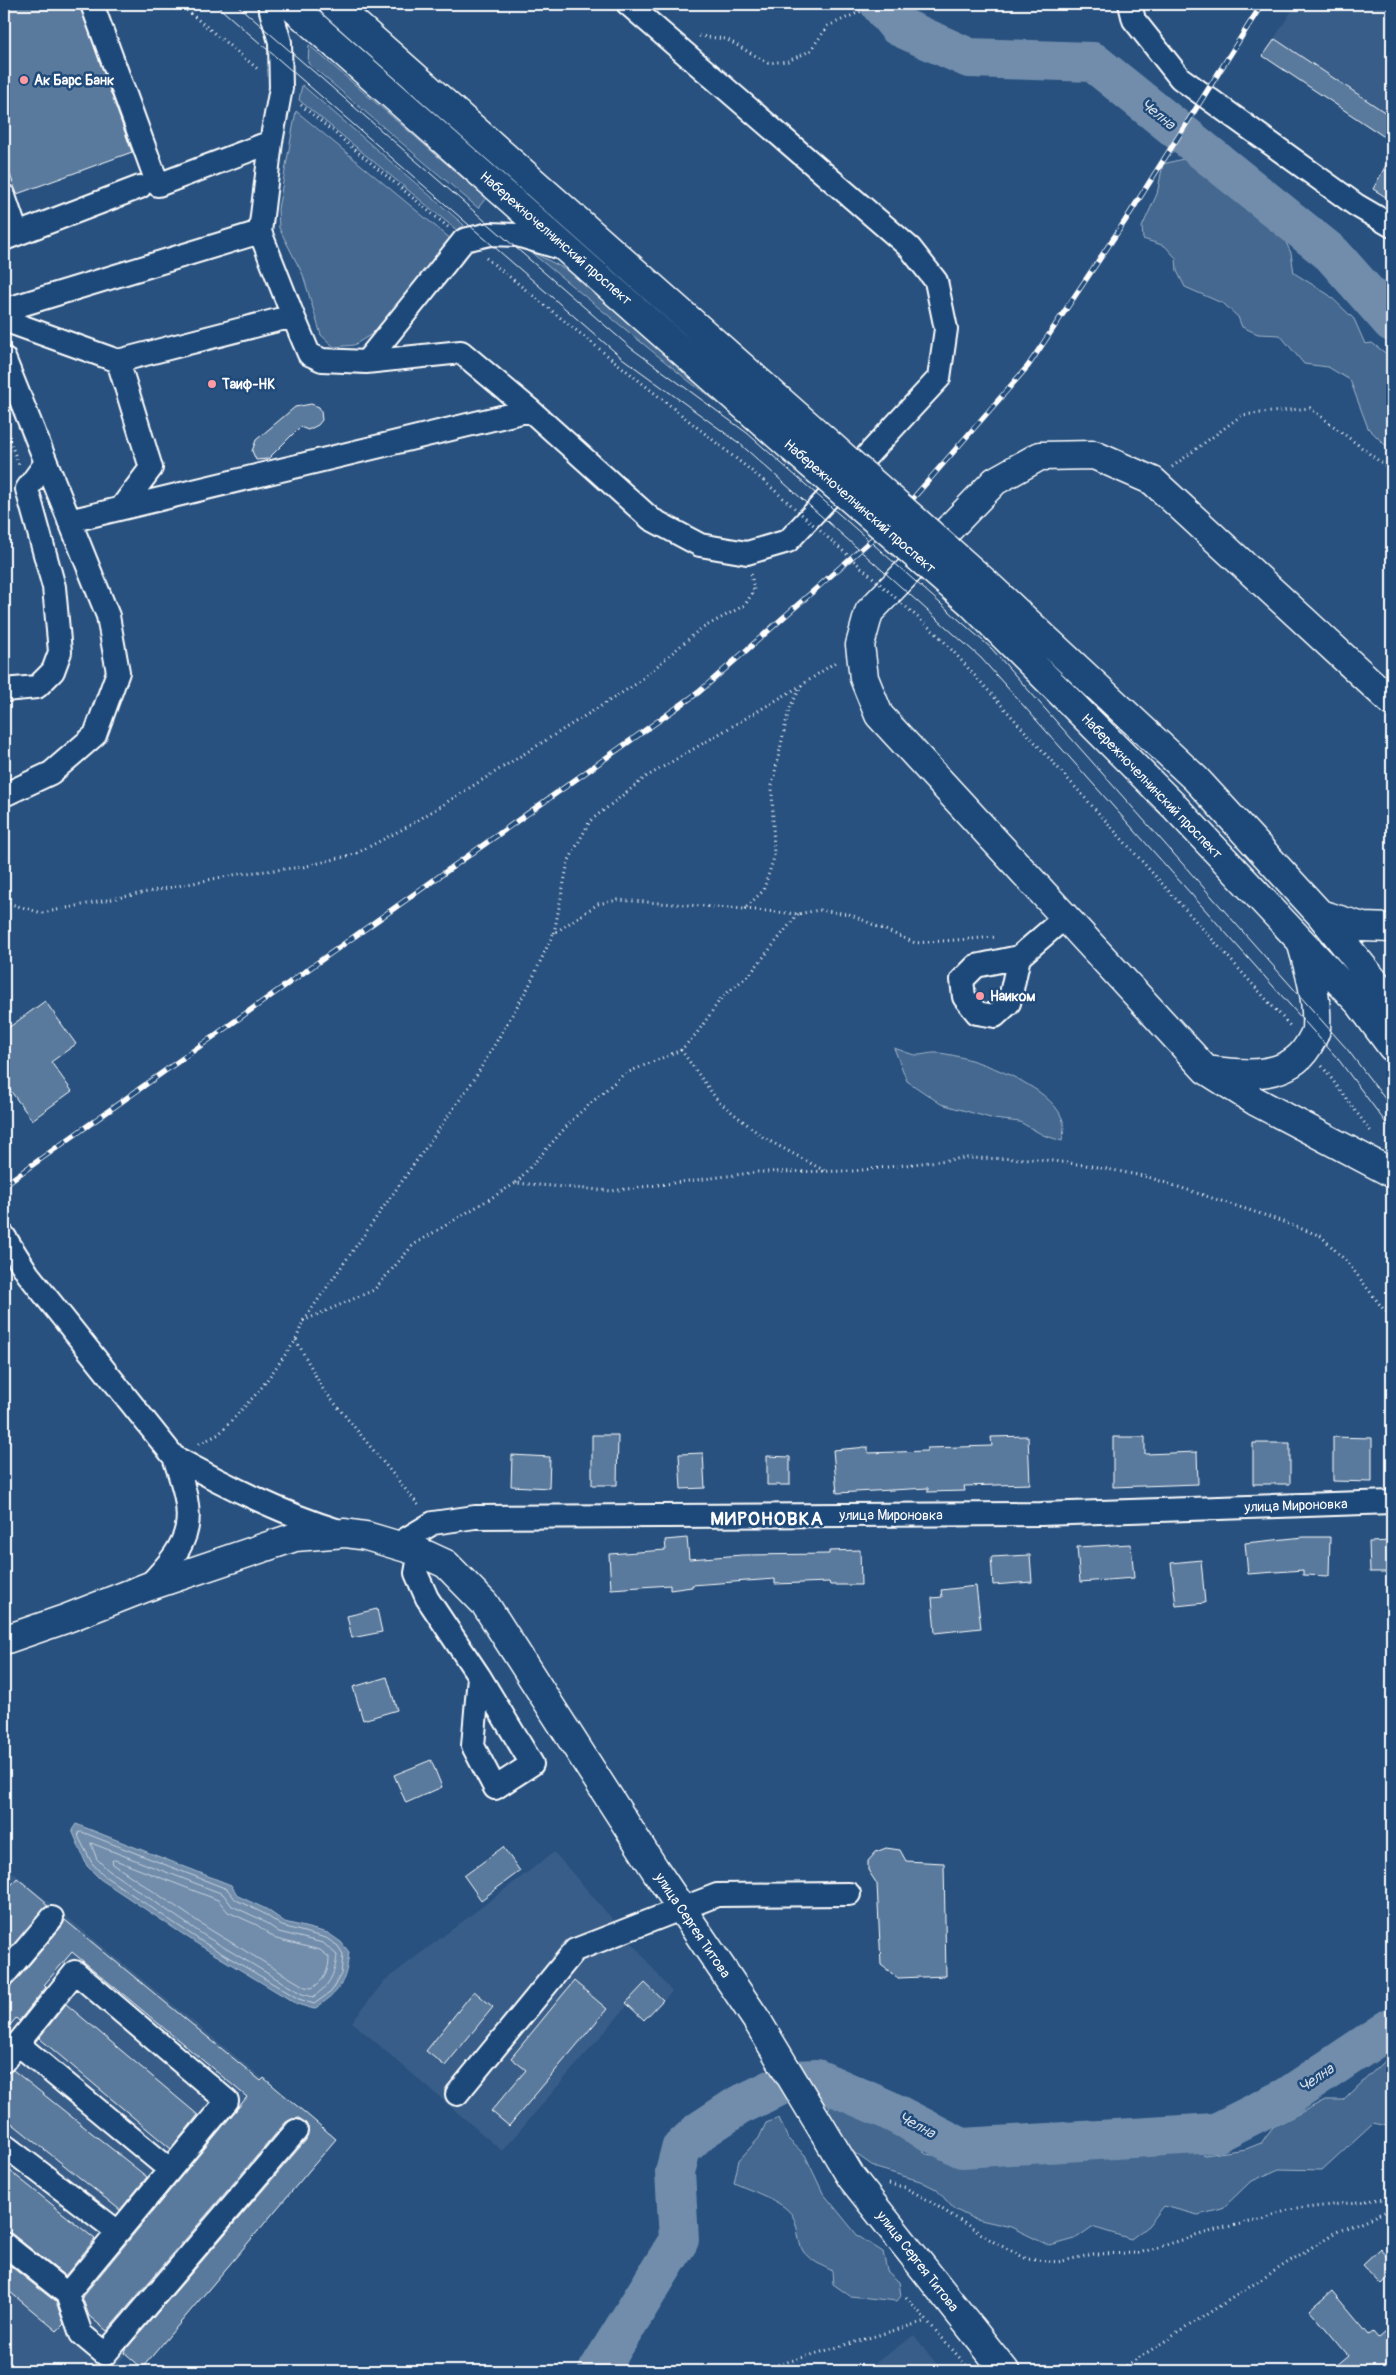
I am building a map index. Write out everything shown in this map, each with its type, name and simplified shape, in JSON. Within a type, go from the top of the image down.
[{"type":"main road","name":"Набережночелнинский проспект","points":[[289,4],[792,448],[979,594],[1196,779],[1320,914],[1392,1003]]},
{"type":"main road","name":"Набережночелнинский проспект","points":[[333,4],[810,427],[979,594],[1360,1004],[1392,1047]]},
{"type":"main road","points":[[1392,702],[1153,481],[1094,455],[1040,456],[995,481],[868,612],[860,645],[864,678],[880,716],[1206,1070],[1255,1101],[1392,1173]]},
{"type":"main road","points":[[1320,914],[1363,927],[1392,928]]},
{"type":"main road","points":[[1206,1070],[1249,1075],[1277,1070],[1300,1058],[1316,1031],[1314,990],[1301,942]]},
{"type":"main road","name":"улица Сергея Титова","points":[[4,1640],[65,1619],[147,1587],[295,1537],[345,1533],[408,1549],[446,1564],[485,1604],[681,1907],[758,2022],[854,2180],[1005,2371]]},
{"type":"street","points":[[92,4],[158,185],[271,142]]},
{"type":"street","points":[[269,4],[280,42],[281,88],[271,142],[260,232],[309,354],[322,360],[366,362],[461,352],[530,410],[651,519],[700,545],[747,553],[788,541],[939,378],[946,329],[936,282],[910,248],[628,4]]},
{"type":"street","points":[[1130,4],[1134,20],[1180,78],[1356,205],[1392,226]]},
{"type":"street","points":[[4,196],[10,236],[140,187]]},
{"type":"street","points":[[4,310],[260,232]]},
{"type":"street","points":[[366,362],[464,240],[490,234],[517,235],[572,252]]},
{"type":"street","points":[[4,320],[118,361],[293,316]]},
{"type":"street","points":[[118,361],[151,468],[121,508]]},
{"type":"street","points":[[4,795],[51,773],[95,735],[118,672],[108,616],[6,370]]},
{"type":"street","points":[[69,522],[530,410]]},
{"type":"street","points":[[4,690],[37,687],[53,671],[60,652],[54,588],[27,489],[45,464]]},
{"type":"street","points":[[1019,957],[1064,918]]},
{"type":"street","points":[[4,1236],[28,1274],[174,1457],[184,1486],[189,1516],[180,1550],[147,1587]]},
{"type":"street","points":[[174,1457],[218,1482],[275,1508],[345,1533]]},
{"type":"street","name":"улица Мироновка","points":[[408,1549],[433,1523],[475,1516],[1041,1514],[1392,1502]]},
{"type":"street","points":[[408,1549],[416,1574],[427,1598],[478,1676]]},
{"type":"street","points":[[457,2094],[575,1950],[681,1907],[717,1895],[849,1894]]},
{"type":"street","points":[[4,1975],[52,1918]]},
{"type":"street","points":[[4,2061],[75,1972],[226,2101],[67,2294]]},
{"type":"street","points":[[18,2044],[170,2170]]},
{"type":"street","points":[[4,2244],[67,2294],[80,2334],[105,2354],[296,2131]]},
{"type":"street","points":[[4,2145],[118,2232]]},
{"type":"path","points":[[698,36],[726,39],[768,63],[788,61],[810,51],[828,26],[862,11],[868,4]]},
{"type":"path","points":[[1153,481],[1242,415],[1310,408],[1392,471]]},
{"type":"path","points":[[4,426],[22,472]]},
{"type":"path","points":[[764,481],[941,638],[1308,1046],[1375,1138]]},
{"type":"path","points":[[4,902],[42,913],[238,874],[303,867],[355,854],[407,827],[636,684],[699,630],[745,605],[754,590],[747,553]]},
{"type":"path","points":[[174,1457],[219,1434],[259,1391],[296,1340],[303,1321],[475,1078],[529,986],[553,934],[568,862],[590,821],[646,777],[802,684],[860,645]]},
{"type":"path","points":[[744,909],[763,890],[774,858],[772,785],[789,709],[802,684]]},
{"type":"path","points":[[553,934],[598,904],[618,900],[798,914],[819,910],[849,914],[915,943],[983,937],[1002,938]]},
{"type":"path","points":[[303,1321],[374,1290],[413,1245],[516,1182],[575,1117],[624,1074],[681,1050],[697,1033],[722,997],[750,974],[798,914]]},
{"type":"path","points":[[681,1050],[718,1101],[764,1138],[825,1172]]},
{"type":"path","points":[[516,1182],[611,1191],[758,1172],[854,1172],[964,1158],[1037,1158],[1092,1166],[1148,1177],[1321,1236],[1348,1263],[1384,1310],[1392,1315]]},
{"type":"path","points":[[296,1340],[322,1389],[433,1523]]},
{"type":"path","points":[[854,2180],[904,2187],[926,2198],[994,2242],[1027,2259],[1058,2262],[1094,2254],[1139,2253],[1222,2228],[1264,2219],[1288,2210],[1392,2198]]},
{"type":"path","points":[[1118,2371],[1334,2233],[1392,2209]]},
{"type":"path","points":[[906,2297],[972,2371]]},
{"type":"path","points":[[765,2371],[767,2368],[926,2321]]},
{"type":"shaded area","points":[[1296,4],[1392,4],[1392,142],[1263,56]]},
{"type":"shaded area","points":[[309,45],[486,198],[478,208],[308,63]]},
{"type":"shaded area","points":[[302,85],[464,225],[459,232],[299,100]]},
{"type":"shaded area","points":[[296,111],[452,240],[372,334],[354,345],[334,347],[321,335],[303,275],[279,228],[278,209]]},
{"type":"shaded area","points":[[1187,158],[1253,215],[1283,236],[1291,253],[1294,273],[1329,295],[1354,319],[1365,344],[1372,343],[1392,358],[1392,452],[1368,428],[1350,380],[1328,367],[1304,364],[1280,335],[1258,334],[1242,327],[1238,317],[1224,304],[1185,287],[1177,271],[1176,258],[1165,246],[1143,239],[1142,227],[1157,194],[1163,164]]},
{"type":"shaded area","points":[[528,250],[575,274],[785,453],[690,382]]},
{"type":"shaded area","points":[[894,1048],[917,1055],[939,1053],[960,1057],[1012,1076],[1043,1095],[1055,1106],[1064,1124],[1062,1141],[1043,1135],[1020,1122],[994,1119],[941,1104],[907,1081]]},
{"type":"shaded area","points":[[554,1852],[622,1930],[672,1992],[644,2020],[628,2005],[502,2151],[352,2022],[384,1981]]},
{"type":"shaded area","points":[[4,1865],[320,2126],[112,2371],[4,2371]]},
{"type":"shaded area","points":[[1392,2056],[1392,2127],[1373,2123],[1322,2170],[1279,2169],[1250,2182],[1222,2209],[1198,2215],[1164,2206],[1148,2226],[1131,2239],[1092,2227],[1075,2239],[1050,2246],[1011,2227],[972,2218],[954,2209],[936,2189],[920,2181],[876,2168],[843,2145],[824,2123],[830,2104],[845,2108],[912,2139],[926,2154],[944,2157],[956,2162],[1013,2157],[1098,2157],[1187,2144],[1205,2155],[1246,2149],[1261,2143],[1273,2127],[1325,2100],[1344,2100],[1382,2063]]},
{"type":"shaded area","points":[[779,2118],[788,2139],[805,2155],[823,2193],[858,2236],[883,2252],[887,2271],[899,2282],[901,2296],[897,2301],[850,2296],[833,2284],[832,2271],[812,2260],[803,2251],[794,2219],[788,2210],[774,2201],[734,2183],[739,2160],[759,2138],[766,2123]]},
{"type":"shaded area","points":[[914,2335],[942,2371],[864,2371]]},
{"type":"water","points":[[76,1824],[231,1885],[238,1896],[266,1909],[285,1922],[328,1933],[341,1942],[349,1952],[346,1972],[340,1986],[336,1992],[314,2009],[297,2004],[199,1945],[100,1879],[87,1866],[72,1830]]},
{"type":"building","points":[[4,4],[79,4],[132,152],[17,194],[4,158]]},
{"type":"building","points":[[1275,39],[1392,117],[1392,142],[1263,56]]},
{"type":"building","points":[[1392,154],[1392,201],[1373,189]]},
{"type":"building","points":[[311,404],[319,407],[321,411],[322,420],[318,425],[308,430],[300,427],[268,459],[256,460],[252,451],[256,440],[295,407]]},
{"type":"building","points":[[45,1001],[76,1044],[51,1062],[72,1091],[32,1120],[4,1082],[4,1031]]},
{"type":"building","points":[[592,1435],[618,1435],[617,1485],[592,1485]]},
{"type":"building","points":[[1028,1436],[1030,1484],[964,1486],[965,1491],[928,1492],[928,1488],[837,1493],[833,1450],[868,1447],[868,1453],[927,1451],[927,1448],[992,1446],[991,1437]]},
{"type":"building","points":[[1113,1437],[1145,1437],[1145,1454],[1197,1452],[1198,1484],[1113,1487]]},
{"type":"building","points":[[1333,1437],[1372,1438],[1372,1482],[1333,1481]]},
{"type":"building","points":[[1253,1443],[1290,1443],[1290,1484],[1253,1484]]},
{"type":"building","points":[[703,1453],[705,1488],[681,1489],[679,1454]]},
{"type":"building","points":[[512,1455],[550,1457],[549,1488],[511,1486]]},
{"type":"building","points":[[767,1456],[790,1457],[790,1485],[767,1485]]},
{"type":"building","points":[[1304,1537],[1330,1537],[1329,1576],[1303,1575],[1303,1570],[1248,1574],[1245,1543]]},
{"type":"building","points":[[687,1538],[689,1559],[742,1555],[829,1554],[829,1551],[860,1550],[861,1585],[830,1585],[829,1582],[775,1584],[775,1579],[692,1585],[692,1587],[670,1590],[670,1585],[611,1589],[609,1554],[666,1550],[665,1540]]},
{"type":"building","points":[[1392,1541],[1392,1572],[1370,1572],[1369,1542]]},
{"type":"building","points":[[1131,1544],[1134,1578],[1080,1582],[1077,1547]]},
{"type":"building","points":[[1030,1555],[1032,1582],[993,1585],[991,1557]]},
{"type":"building","points":[[1201,1560],[1205,1603],[1176,1606],[1171,1563]]},
{"type":"building","points":[[976,1586],[981,1628],[935,1633],[932,1598],[942,1597],[941,1590]]},
{"type":"building","points":[[377,1609],[382,1632],[352,1638],[347,1616]]},
{"type":"building","points":[[387,1677],[397,1710],[363,1720],[353,1687]]},
{"type":"building","points":[[431,1760],[442,1787],[406,1803],[394,1775]]},
{"type":"building","points":[[503,1847],[520,1871],[481,1900],[464,1876]]},
{"type":"building","points":[[886,1848],[900,1850],[906,1861],[944,1863],[946,1976],[898,1978],[881,1965],[877,1884],[868,1870],[868,1861],[876,1852]]},
{"type":"building","points":[[17,1878],[46,1902],[44,1903],[48,1906],[4,1955],[4,1894]]},
{"type":"building","points":[[65,1920],[261,2081],[264,2078],[336,2139],[142,2368],[125,2353],[127,2348],[306,2140],[308,2127],[299,2118],[286,2122],[107,2331],[89,2316],[82,2297],[247,2097],[72,1952],[44,1985],[46,1987],[19,2021],[16,2018],[4,2033],[4,1988],[14,1983]]},
{"type":"building","points":[[574,1981],[607,2009],[509,2126],[491,2111],[526,2070],[511,2058]]},
{"type":"building","points":[[645,1983],[663,2000],[644,2020],[626,2003]]},
{"type":"building","points":[[474,1991],[493,2007],[445,2066],[426,2051]]},
{"type":"building","points":[[66,2004],[198,2115],[171,2149],[39,2038]]},
{"type":"building","points":[[13,2070],[147,2177],[120,2210],[4,2117],[4,2074]]},
{"type":"building","points":[[4,2166],[95,2239],[65,2276],[12,2234],[4,2231]]},
{"type":"building","points":[[1380,2248],[1392,2262],[1392,2274],[1381,2285],[1362,2265]]},
{"type":"building","points":[[4,2261],[56,2302],[64,2324],[57,2331],[4,2287]]},
{"type":"building","points":[[1332,2291],[1369,2335],[1373,2332],[1378,2338],[1392,2326],[1392,2371],[1329,2371],[1348,2355],[1310,2310]]},
{"type":"waterway","name":"Челна","points":[[880,4],[898,26],[969,58],[1093,62],[1332,254],[1392,322]]},
{"type":"waterway","name":"Челна","points":[[598,2371],[679,2240],[675,2172],[681,2149],[700,2131],[738,2106],[792,2080],[817,2079],[886,2109],[962,2148],[1216,2133],[1286,2098],[1392,2027]]},
{"type":"tram line","points":[[215,4],[622,358],[739,443],[981,658],[1338,1059],[1392,1131]]},
{"type":"tram line","points":[[236,4],[631,348],[747,433],[991,648],[1347,1049],[1392,1108]]},
{"type":"railway","points":[[4,1185],[699,692],[895,519],[1028,366],[1125,221],[1262,4]]},
{"type":"place","name":"Ак Барс Банк","points":[[24,80]]},
{"type":"place","name":"Таиф-НК","points":[[212,384]]},
{"type":"place","name":"Наиком","points":[[980,996]]},
{"type":"district","name":"МИРОНОВКА","points":[[767,1518]]}]
